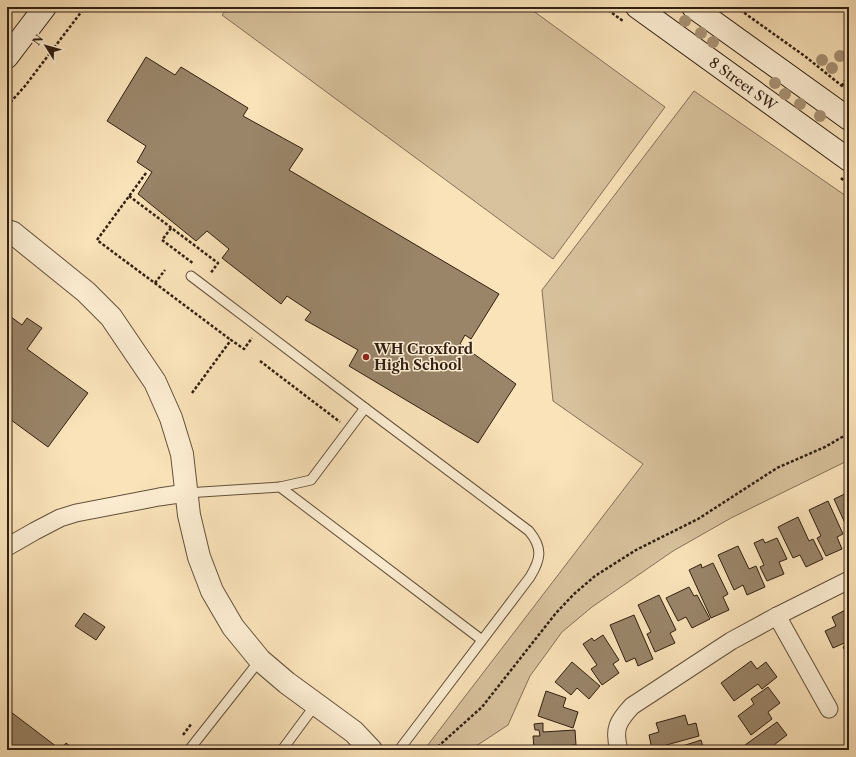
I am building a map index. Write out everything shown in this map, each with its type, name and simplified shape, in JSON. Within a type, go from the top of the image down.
[{"type":"street","points":[[7,57],[45,7]]},
{"type":"street","name":"8 Street SW","points":[[637,7],[849,160]]},
{"type":"street","points":[[693,7],[849,119]]},
{"type":"street","points":[[9,230],[86,292],[111,317],[155,382],[171,418],[182,454],[189,516],[199,557],[212,591],[233,626],[260,660],[287,683],[354,732],[371,750]]},
{"type":"street","points":[[7,547],[60,518],[76,513],[186,493]]},
{"type":"street","points":[[619,750],[615,738],[617,726],[632,706],[731,641],[849,580]]},
{"type":"street","points":[[777,616],[830,709]]},
{"type":"lane","points":[[191,276],[522,526],[536,540],[539,552],[537,565],[530,577],[399,750]]},
{"type":"lane","points":[[186,493],[280,487],[311,480],[365,408]]},
{"type":"lane","points":[[280,487],[482,640]]},
{"type":"lane","points":[[189,750],[260,660]]},
{"type":"lane","points":[[282,750],[316,704]]},
{"type":"path","points":[[7,106],[25,86],[85,7]]},
{"type":"path","points":[[736,7],[849,90]]},
{"type":"path","points":[[842,86],[849,73]]},
{"type":"path","points":[[146,174],[97,240],[244,349],[253,337]]},
{"type":"path","points":[[130,196],[218,263],[209,275]]},
{"type":"path","points":[[155,283],[165,270]]},
{"type":"path","points":[[192,393],[231,340]]},
{"type":"path","points":[[260,361],[340,421],[336,427]]},
{"type":"path","points":[[434,750],[482,707],[556,613],[574,594],[595,576],[636,550],[698,519],[777,468],[825,447],[849,433]]},
{"type":"path","points":[[111,750],[117,748],[122,750]]},
{"type":"shaded area","points":[[228,7],[528,7],[665,107],[553,259],[222,15]]},
{"type":"shaded area","points":[[694,91],[849,198],[849,460],[731,518],[673,551],[592,607],[562,632],[530,676],[508,725],[470,750],[424,750],[643,464],[553,401],[542,290]]},
{"type":"building","points":[[146,57],[175,75],[181,67],[248,108],[243,116],[303,149],[289,170],[499,294],[471,339],[465,335],[460,344],[516,384],[478,443],[349,366],[358,350],[305,320],[311,312],[287,296],[281,304],[222,258],[229,249],[207,231],[196,241],[138,194],[152,172],[137,162],[146,146],[107,121]]},
{"type":"building","points":[[7,314],[22,325],[27,318],[42,328],[27,349],[88,393],[48,447],[7,417]]},
{"type":"building","points":[[849,492],[849,532],[834,499]]},
{"type":"building","points":[[828,501],[843,534],[837,537],[842,549],[826,556],[817,538],[821,536],[809,510]]},
{"type":"building","points":[[798,517],[809,541],[813,539],[823,559],[806,567],[800,555],[793,558],[778,527]]},
{"type":"building","points":[[777,538],[787,559],[779,562],[784,574],[767,581],[760,567],[764,565],[754,543],[763,539],[765,543]]},
{"type":"building","points":[[738,546],[749,569],[756,566],[765,587],[747,595],[743,585],[734,590],[718,555]]},
{"type":"building","points":[[713,563],[728,594],[723,597],[729,610],[711,618],[689,570],[701,564],[702,568]]},
{"type":"building","points":[[689,587],[694,596],[697,595],[710,619],[692,628],[686,617],[678,621],[666,598]]},
{"type":"building","points":[[659,595],[676,630],[670,633],[675,643],[655,652],[647,634],[651,632],[638,605]]},
{"type":"building","points":[[849,608],[849,641],[833,648],[825,631],[836,626],[832,617]]},
{"type":"building","points":[[84,613],[105,627],[96,640],[75,626]]},
{"type":"building","points":[[634,615],[653,659],[638,666],[635,658],[626,662],[610,625]]},
{"type":"building","points":[[603,635],[619,660],[613,664],[619,673],[602,685],[591,669],[597,665],[583,644],[592,638],[594,641]]},
{"type":"building","points":[[849,644],[849,658],[843,647]]},
{"type":"building","points":[[751,661],[757,669],[766,662],[777,677],[762,689],[758,684],[734,701],[721,683]]},
{"type":"building","points":[[572,662],[600,686],[589,699],[577,688],[571,695],[555,682]]},
{"type":"building","points":[[768,687],[780,703],[768,712],[772,719],[751,735],[738,716],[754,704],[751,699]]},
{"type":"building","points":[[546,691],[566,698],[563,707],[578,712],[573,728],[538,716]]},
{"type":"building","points":[[7,709],[61,750],[7,750]]},
{"type":"building","points":[[685,715],[688,725],[696,723],[699,736],[652,749],[649,735],[659,732],[656,723]]},
{"type":"building","points":[[777,722],[787,735],[774,745],[778,750],[749,750],[745,745]]},
{"type":"building","points":[[543,723],[543,732],[575,730],[576,745],[561,746],[561,750],[539,750],[539,747],[534,748],[533,736],[540,736],[539,730],[535,730],[534,724]]},
{"type":"building","points":[[701,740],[704,750],[670,750]]},
{"type":"building","points":[[66,743],[75,750],[61,750]]},
{"type":"place","name":"WH Croxford High School","points":[[366,357]]}]
